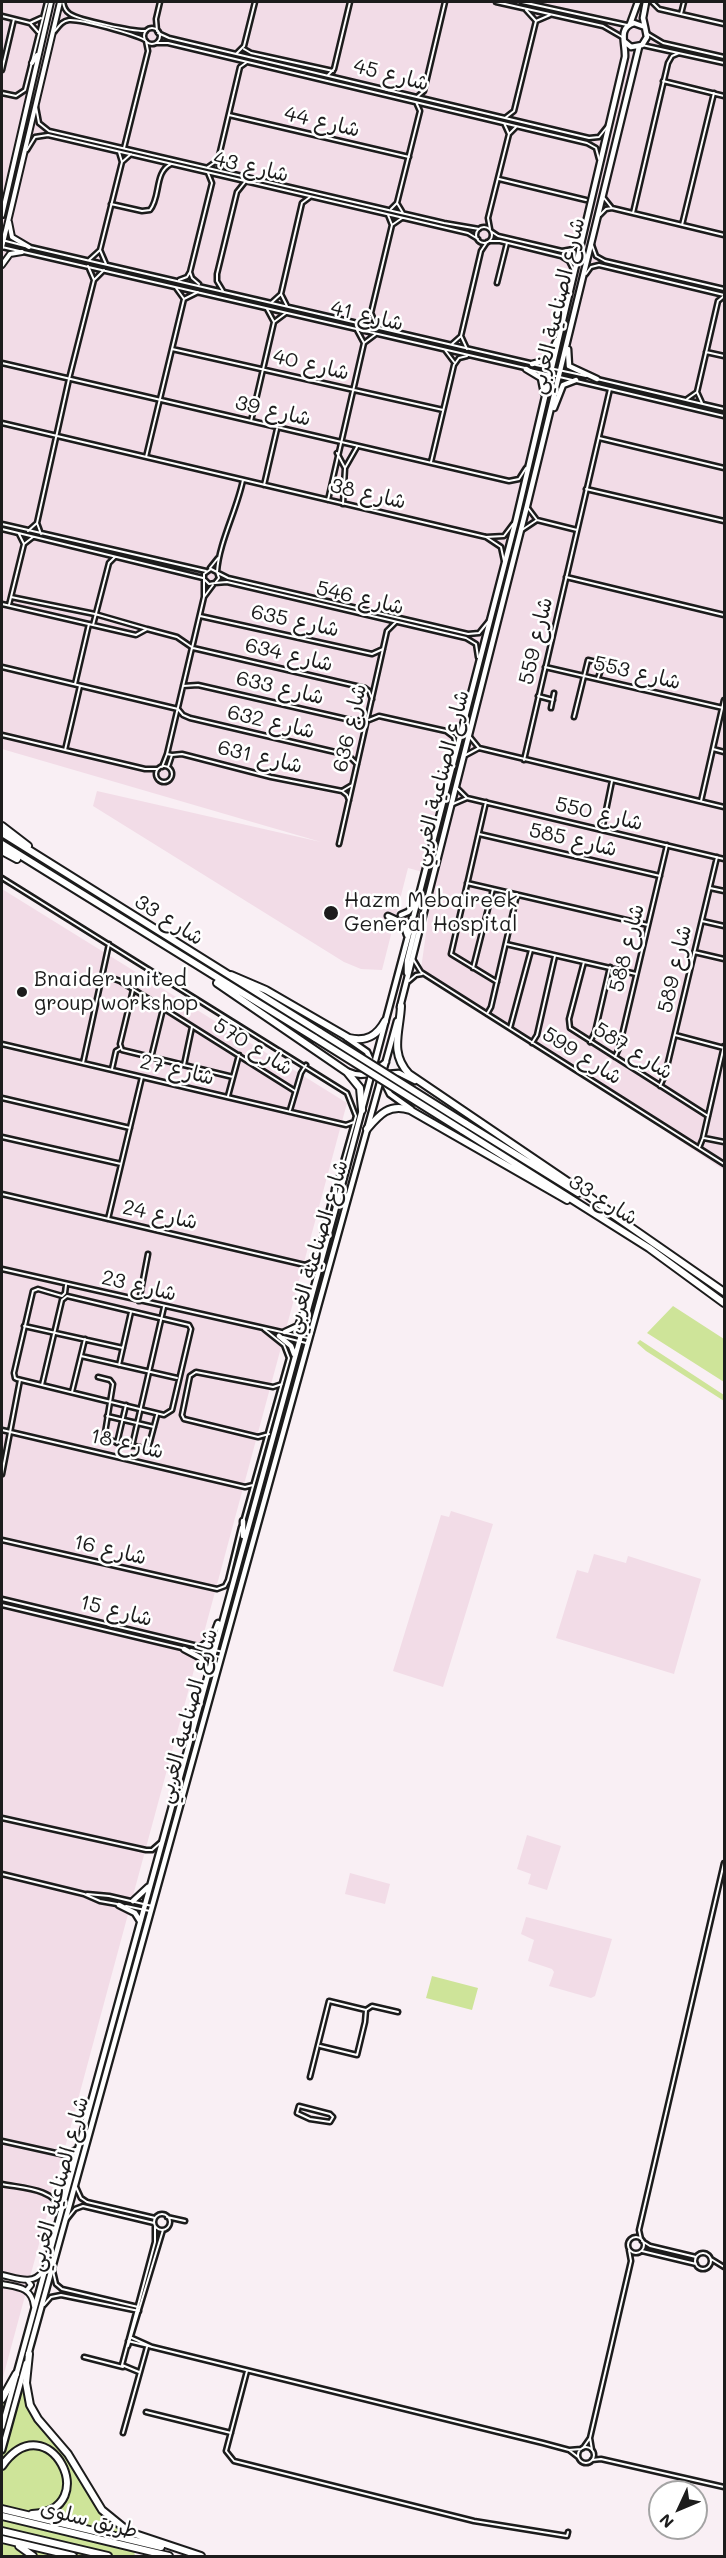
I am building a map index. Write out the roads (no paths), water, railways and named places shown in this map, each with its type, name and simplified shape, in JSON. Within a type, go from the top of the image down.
[{"type":"highway","points":[[2,826],[49,863]]},
{"type":"highway","name":"شارع 33","points":[[2,833],[220,972],[612,1214],[724,1292]]},
{"type":"highway","name":"شارع 33","points":[[2,844],[43,872],[315,1038],[582,1206],[681,1270],[724,1303]]},
{"type":"highway","points":[[2,851],[43,872]]},
{"type":"highway","points":[[201,969],[263,1016],[344,1069],[360,1088],[362,1110]]},
{"type":"highway","points":[[220,972],[266,990],[342,1035],[356,1040],[369,1038],[378,1032],[385,1021]]},
{"type":"highway","points":[[401,1006],[396,1043],[400,1062],[412,1077],[612,1214]]},
{"type":"highway","points":[[367,1130],[380,1114],[391,1108],[403,1108],[424,1117],[556,1195],[582,1206]]},
{"type":"highway","points":[[28,2354],[26,2382],[30,2405],[38,2419],[75,2464],[102,2510],[115,2523],[136,2535],[201,2556]]},
{"type":"highway","points":[[2,2398],[16,2374]]},
{"type":"highway","points":[[2,2466],[16,2451],[36,2447],[56,2455],[65,2468],[67,2486],[58,2502],[41,2513],[22,2513]]},
{"type":"highway","points":[[2,2509],[201,2556]]},
{"type":"highway","name":"طريق سلوى","points":[[2,2516],[169,2556]]},
{"type":"highway","name":"طريق سلوى","points":[[2,2531],[108,2556]]},
{"type":"highway","points":[[2,2539],[73,2556]]},
{"type":"highway","points":[[11,2541],[33,2556]]},
{"type":"main road","points":[[638,2],[629,24],[623,31],[624,40],[631,47],[640,46],[646,41],[647,33],[643,18],[646,2]]},
{"type":"main road","points":[[629,24],[638,23],[645,27]]},
{"type":"main road","name":"شارع الصناعية الغربي","points":[[2,2450],[401,1006],[413,956],[417,903],[530,463],[625,57],[624,40]]},
{"type":"main road","name":"شارع الصناعية الغربي","points":[[2,2427],[141,1923],[212,1653],[335,1211],[407,938],[416,921],[470,735],[560,373],[602,191],[640,46]]},
{"type":"main road","points":[[532,364],[547,360],[561,332]]},
{"type":"main road","points":[[567,343],[569,366],[597,379]]},
{"type":"main road","points":[[526,369],[542,381],[543,404]]},
{"type":"main road","points":[[549,415],[563,385],[576,380]]},
{"type":"main road","points":[[401,915],[417,903]]},
{"type":"main road","points":[[388,916],[403,923],[407,938]]},
{"type":"main road","points":[[407,979],[407,961],[416,921]]},
{"type":"main road","points":[[342,1035],[369,1055],[373,1062],[372,1070],[368,1075],[362,1076],[344,1069]]},
{"type":"main road","points":[[375,1061],[379,1068],[380,1080]]},
{"type":"main road","points":[[372,1070],[386,1062]]},
{"type":"main road","points":[[372,1070],[390,1094],[424,1117]]},
{"type":"main road","points":[[369,1083],[380,1080],[389,1073],[399,1073],[433,1091]]},
{"type":"main road","points":[[335,1189],[335,1211]]},
{"type":"main road","points":[[285,1332],[298,1326],[310,1298]]},
{"type":"main road","points":[[279,1336],[291,1346],[295,1358]]},
{"type":"main road","points":[[243,1521],[243,1542]]},
{"type":"main road","points":[[201,1647],[212,1639],[224,1613]]},
{"type":"main road","points":[[184,1649],[203,1660],[207,1673]]},
{"type":"main road","points":[[133,1901],[150,1885]]},
{"type":"main road","points":[[120,1905],[135,1913],[141,1923]]},
{"type":"street","points":[[2,93],[20,95],[27,87],[46,2]]},
{"type":"street","points":[[2,212],[51,2]]},
{"type":"street","points":[[61,2],[66,11],[76,17],[134,30],[148,30]]},
{"type":"street","points":[[2,247],[61,2]]},
{"type":"street","points":[[124,148],[148,51],[159,38],[156,19],[160,2]]},
{"type":"street","points":[[236,54],[244,48],[255,2]]},
{"type":"street","points":[[327,76],[333,70],[350,2]]},
{"type":"street","points":[[417,97],[424,91],[445,2]]},
{"type":"street","points":[[496,2],[609,28],[624,40]]},
{"type":"street","points":[[522,2],[629,24]]},
{"type":"street","points":[[681,14],[684,2]]},
{"type":"street","points":[[653,3],[659,9],[724,24]]},
{"type":"street","points":[[523,8],[536,21]]},
{"type":"street","points":[[519,122],[514,111],[536,21],[542,16],[551,15]]},
{"type":"street","points":[[2,16],[30,23],[39,35]]},
{"type":"street","points":[[30,23],[43,16]]},
{"type":"street","points":[[2,70],[14,19]]},
{"type":"street","points":[[148,51],[145,40],[148,30],[156,19]]},
{"type":"street","points":[[53,34],[61,23],[71,20],[134,35],[145,40]]},
{"type":"street","name":"شارع 45","points":[[148,30],[169,38],[250,58],[592,139],[602,134],[610,122]]},
{"type":"street","points":[[647,33],[663,43],[724,57]]},
{"type":"street","name":"شارع 45","points":[[145,40],[233,58],[591,144],[598,152],[600,165]]},
{"type":"street","points":[[640,46],[724,63]]},
{"type":"street","points":[[244,48],[250,58]]},
{"type":"street","points":[[244,48],[251,53],[333,70],[338,78]]},
{"type":"street","points":[[32,63],[40,52]]},
{"type":"street","points":[[633,213],[669,60],[679,53]]},
{"type":"street","points":[[233,58],[240,68]]},
{"type":"street","points":[[223,171],[218,160],[228,115],[240,68],[249,62]]},
{"type":"street","points":[[663,81],[724,96]]},
{"type":"street","points":[[424,91],[429,100]]},
{"type":"street","points":[[682,225],[714,93]]},
{"type":"street","points":[[416,102],[420,111]]},
{"type":"street","points":[[405,214],[397,203],[420,111],[428,105]]},
{"type":"street","name":"شارع 43","points":[[36,106],[38,120],[46,130],[471,230],[491,231]]},
{"type":"street","points":[[505,118],[514,111]]},
{"type":"street","name":"شارع 44","points":[[228,115],[408,157]]},
{"type":"street","points":[[504,123],[509,134]]},
{"type":"street","points":[[481,251],[478,239],[488,218],[509,134],[518,126]]},
{"type":"street","name":"شارع 43","points":[[25,152],[35,137],[44,134],[387,214],[468,234],[488,242]]},
{"type":"street","points":[[117,151],[122,162]]},
{"type":"street","points":[[106,264],[100,250],[122,162],[131,154]]},
{"type":"street","points":[[208,168],[218,160]]},
{"type":"street","points":[[157,161],[163,170]]},
{"type":"street","points":[[111,204],[142,211],[150,210],[154,204],[163,170],[171,164]]},
{"type":"street","points":[[176,280],[185,278],[190,272],[212,183],[208,172]]},
{"type":"street","points":[[212,183],[220,176]]},
{"type":"street","points":[[499,179],[586,200]]},
{"type":"street","points":[[223,291],[218,285],[217,274],[237,192],[240,185],[246,182]]},
{"type":"street","points":[[602,191],[605,202],[612,208],[724,235]]},
{"type":"street","points":[[271,303],[281,294],[302,203],[297,193]]},
{"type":"street","points":[[302,203],[311,197]]},
{"type":"street","points":[[388,210],[397,203]]},
{"type":"street","points":[[596,220],[603,211],[612,208]]},
{"type":"street","points":[[378,328],[372,321],[371,313],[392,225],[387,214]]},
{"type":"street","points":[[392,225],[402,218]]},
{"type":"street","points":[[450,345],[461,336],[481,251],[488,242],[491,231],[488,218]]},
{"type":"street","points":[[9,220],[12,237],[29,247]]},
{"type":"street","points":[[491,231],[498,236],[562,251],[573,249],[582,240]]},
{"type":"street","name":"شارع 41","points":[[2,240],[532,364],[552,369],[576,380],[724,416]]},
{"type":"street","points":[[591,241],[596,256],[601,259],[724,289]]},
{"type":"street","points":[[488,242],[507,243],[564,257],[569,261],[574,274]]},
{"type":"street","points":[[497,283],[507,243]]},
{"type":"street","name":"شارع 41","points":[[2,247],[551,375],[560,373],[597,379],[724,409]]},
{"type":"street","points":[[88,260],[100,250]]},
{"type":"street","points":[[2,265],[10,254],[22,252]]},
{"type":"street","points":[[582,279],[591,267],[599,264],[724,295],[718,302],[697,392],[704,404]]},
{"type":"street","points":[[88,266],[94,280]]},
{"type":"street","points":[[41,534],[37,523],[69,379],[94,280],[104,270]]},
{"type":"street","points":[[190,272],[192,278],[202,286]]},
{"type":"street","points":[[174,286],[184,299]]},
{"type":"street","points":[[146,457],[184,299],[198,292]]},
{"type":"street","points":[[713,292],[718,302]]},
{"type":"street","points":[[281,294],[287,306]]},
{"type":"street","points":[[251,421],[274,322],[267,309]]},
{"type":"street","points":[[274,322],[286,313]]},
{"type":"street","points":[[360,324],[371,313]]},
{"type":"street","points":[[328,500],[339,442],[364,343],[363,336],[356,329]]},
{"type":"street","points":[[364,343],[377,334]]},
{"type":"street","points":[[461,336],[467,349]]},
{"type":"street","name":"شارع 40","points":[[172,349],[443,410]]},
{"type":"street","points":[[444,350],[451,356],[454,365]]},
{"type":"street","points":[[706,352],[724,356]]},
{"type":"street","points":[[431,462],[454,365],[459,358],[470,356]]},
{"type":"street","name":"شارع 39","points":[[2,363],[357,447],[513,481],[519,479],[530,463]]},
{"type":"street","name":"شارع 559","points":[[524,759],[610,389]]},
{"type":"street","points":[[685,400],[697,392]]},
{"type":"street","name":"شارع 38","points":[[2,423],[486,537]]},
{"type":"street","points":[[264,484],[277,428]]},
{"type":"street","points":[[598,438],[724,468]]},
{"type":"street","points":[[344,504],[345,468],[357,447]]},
{"type":"street","points":[[337,453],[345,468]]},
{"type":"street","points":[[204,597],[218,580],[219,556],[237,506],[243,480]]},
{"type":"street","points":[[586,489],[724,521]]},
{"type":"street","points":[[527,506],[531,516],[537,520],[577,530]]},
{"type":"street","points":[[486,537],[504,536],[516,520]]},
{"type":"street","points":[[520,533],[525,526],[537,520]]},
{"type":"street","points":[[28,531],[37,523]]},
{"type":"street","points":[[2,524],[207,570]]},
{"type":"street","points":[[2,529],[197,575],[204,580]]},
{"type":"street","points":[[9,605],[24,544],[23,537],[18,533]]},
{"type":"street","points":[[24,544],[33,537]]},
{"type":"street","points":[[486,537],[501,547],[504,564]]},
{"type":"street","points":[[105,554],[109,563]]},
{"type":"street","points":[[75,684],[109,563],[117,556]]},
{"type":"street","points":[[172,755],[168,768],[171,776],[165,782],[157,777],[167,754],[193,648],[204,597],[204,580],[207,570],[219,556]]},
{"type":"street","name":"شارع 546","points":[[207,570],[228,578],[468,634],[482,631],[491,616]]},
{"type":"street","points":[[566,577],[724,615]]},
{"type":"street","name":"شارع 546","points":[[204,580],[214,583],[227,582],[470,639],[477,648],[479,666]]},
{"type":"street","name":"شارع 634","points":[[11,597],[95,614],[177,637],[193,648],[362,687],[369,691],[372,699]]},
{"type":"street","points":[[2,604],[136,635],[147,629]]},
{"type":"street","name":"شارع 635","points":[[200,615],[372,654],[383,649]]},
{"type":"street","name":"شارع 636","points":[[339,844],[388,629],[396,622]]},
{"type":"street","points":[[574,717],[588,660],[612,666]]},
{"type":"street","points":[[598,679],[603,663]]},
{"type":"street","name":"شارع 632","points":[[2,667],[178,709],[190,718],[348,755],[357,764]]},
{"type":"street","name":"شارع 553","points":[[545,667],[723,708]]},
{"type":"street","points":[[65,750],[80,685]]},
{"type":"street","name":"شارع 633","points":[[183,686],[198,685],[355,721],[361,721],[368,716]]},
{"type":"street","points":[[551,708],[554,693]]},
{"type":"street","points":[[538,696],[553,700]]},
{"type":"street","points":[[701,801],[724,700]]},
{"type":"street","points":[[367,723],[372,717],[380,716],[446,731],[454,736],[457,750]]},
{"type":"street","points":[[2,735],[145,769],[168,768]]},
{"type":"street","points":[[470,735],[474,744],[479,748],[724,807]]},
{"type":"street","points":[[463,759],[471,751],[479,748]]},
{"type":"street","points":[[713,749],[724,752]]},
{"type":"street","name":"شارع 631","points":[[167,754],[182,754],[271,777],[342,791]]},
{"type":"street","points":[[602,830],[612,781]]},
{"type":"street","points":[[349,801],[347,795],[342,791],[349,788],[353,782]]},
{"type":"street","points":[[456,784],[461,794],[467,798]]},
{"type":"street","points":[[450,808],[459,800],[467,798]]},
{"type":"street","name":"شارع 550","points":[[467,798],[724,859]]},
{"type":"street","points":[[486,802],[451,954],[497,982]]},
{"type":"street","name":"شارع 585","points":[[478,834],[660,876]]},
{"type":"street","name":"شارع 588","points":[[615,1057],[667,845]]},
{"type":"street","name":"شارع 589","points":[[660,1086],[675,1035],[717,857]]},
{"type":"street","points":[[2,878],[306,1065],[348,1094],[355,1111],[354,1122],[346,1125],[351,1132]]},
{"type":"street","points":[[467,883],[648,925]]},
{"type":"street","points":[[710,888],[724,891]]},
{"type":"street","points":[[473,968],[493,890]]},
{"type":"street","points":[[487,1014],[497,982],[517,896]]},
{"type":"street","points":[[702,921],[724,926]]},
{"type":"street","points":[[83,1063],[109,944]]},
{"type":"street","points":[[506,944],[636,974]]},
{"type":"street","points":[[510,1028],[531,950]]},
{"type":"street","points":[[694,952],[724,959]]},
{"type":"street","name":"شارع 599","points":[[413,956],[417,968],[423,974],[724,1164]]},
{"type":"street","points":[[532,1042],[537,1035],[555,956]]},
{"type":"street","name":"شارع 587","points":[[584,962],[569,1024],[572,1031],[708,1116]]},
{"type":"street","points":[[590,1041],[595,1032],[610,968]]},
{"type":"street","points":[[406,986],[413,976],[423,974]]},
{"type":"street","name":"شارع 570","points":[[102,981],[116,979],[296,1091]]},
{"type":"street","points":[[112,1070],[117,1051],[121,1048],[133,990]]},
{"type":"street","points":[[151,1058],[163,1009]]},
{"type":"street","points":[[184,1065],[192,1027]]},
{"type":"street","points":[[675,1035],[724,1047],[704,1137],[699,1148]]},
{"type":"street","name":"شارع 27","points":[[2,1044],[346,1125]]},
{"type":"street","points":[[121,1048],[126,1052],[233,1077]]},
{"type":"street","points":[[228,1097],[238,1056]]},
{"type":"street","name":"شارع 570","points":[[289,1112],[306,1065]]},
{"type":"street","points":[[108,1219],[142,1077]]},
{"type":"street","points":[[2,1098],[130,1128]]},
{"type":"street","name":"شارع الصناعية الغربي","points":[[312,1262],[318,1254],[354,1122]]},
{"type":"street","points":[[2,1137],[121,1164]]},
{"type":"street","points":[[704,1137],[724,1142]]},
{"type":"street","name":"شارع 24","points":[[2,1194],[302,1264],[312,1262]]},
{"type":"street","points":[[139,1302],[148,1254]]},
{"type":"street","name":"شارع 23","points":[[2,1269],[139,1302],[285,1332],[300,1339]]},
{"type":"street","points":[[42,1385],[62,1300],[66,1296],[186,1324],[191,1328],[172,1410],[166,1415],[20,1380],[15,1378],[14,1373],[24,1326],[34,1290],[62,1296],[66,1285]]},
{"type":"street","points":[[132,1446],[164,1307]]},
{"type":"street","points":[[119,1365],[131,1312]]},
{"type":"street","points":[[24,1326],[123,1348]]},
{"type":"street","name":"شارع الصناعية الغربي","points":[[212,1589],[220,1589],[227,1583],[289,1358],[288,1351],[282,1342],[264,1329]]},
{"type":"street","name":"شارع 23","points":[[270,1330],[279,1336],[307,1340]]},
{"type":"street","points":[[72,1392],[85,1339]]},
{"type":"street","points":[[81,1356],[179,1378]]},
{"type":"street","points":[[266,1444],[258,1437],[184,1419],[182,1415],[190,1376],[196,1372],[273,1387],[282,1384]]},
{"type":"street","points":[[98,1377],[113,1383],[103,1438],[148,1449],[158,1413]]},
{"type":"street","points":[[2,1474],[20,1380]]},
{"type":"street","points":[[273,1387],[279,1394]]},
{"type":"street","points":[[117,1443],[126,1405]]},
{"type":"street","points":[[107,1416],[154,1427]]},
{"type":"street","name":"شارع 18","points":[[2,1430],[245,1487]]},
{"type":"street","points":[[258,1437],[268,1434]]},
{"type":"street","points":[[251,1496],[245,1487],[255,1483]]},
{"type":"street","name":"شارع 16","points":[[2,1540],[212,1589]]},
{"type":"street","name":"شارع 15","points":[[2,1599],[201,1647],[222,1655]]},
{"type":"street","name":"شارع 15","points":[[2,1605],[184,1649],[222,1655]]},
{"type":"street","points":[[2,1818],[142,1849],[152,1850],[163,1838]]},
{"type":"street","points":[[631,2261],[640,2252],[639,2229],[724,1863]]},
{"type":"street","points":[[2,1874],[84,1894],[133,1901],[152,1909]]},
{"type":"street","points":[[84,1894],[100,1901],[152,1909]]},
{"type":"street","points":[[310,2077],[329,2001],[366,2010]]},
{"type":"street","points":[[319,2045],[357,2055],[366,2010],[372,2006],[398,2012]]},
{"type":"street","points":[[299,2106],[325,2112],[333,2117],[330,2122],[312,2120],[297,2113],[299,2106]]},
{"type":"street","points":[[2,2141],[60,2155],[71,2154],[80,2144]]},
{"type":"street","points":[[2,2184],[47,2194],[57,2200],[61,2214]]},
{"type":"street","points":[[75,2184],[84,2201],[155,2218]]},
{"type":"street","points":[[66,2221],[80,2206],[123,2214],[163,2230]]},
{"type":"street","points":[[123,2214],[124,2209]]},
{"type":"street","points":[[123,2367],[155,2242],[155,2218],[161,2214],[185,2221]]},
{"type":"street","points":[[166,2216],[170,2222],[168,2226]]},
{"type":"street","points":[[138,2307],[163,2230],[176,2220]]},
{"type":"street","points":[[578,2457],[590,2438],[631,2261],[628,2243],[639,2229]]},
{"type":"street","points":[[632,2238],[641,2240],[650,2246],[696,2258],[704,2253],[724,2267]]},
{"type":"street","points":[[629,2250],[696,2264],[700,2268],[719,2265]]},
{"type":"street","points":[[696,2258],[696,2264]]},
{"type":"street","points":[[708,2267],[711,2259]]},
{"type":"street","points":[[2,2275],[28,2281],[37,2278],[47,2265]]},
{"type":"street","points":[[53,2269],[56,2284],[62,2289],[138,2307]]},
{"type":"street","points":[[27,2290],[31,2286],[28,2281]]},
{"type":"street","points":[[2,2284],[27,2290],[33,2299],[35,2309]]},
{"type":"street","points":[[42,2307],[51,2297],[61,2295],[137,2311]]},
{"type":"street","points":[[130,2338],[152,2347],[247,2372],[569,2450],[582,2448],[593,2451],[602,2459]]},
{"type":"street","points":[[129,2342],[152,2347]]},
{"type":"street","points":[[123,2433],[147,2347]]},
{"type":"street","points":[[84,2356],[139,2372]]},
{"type":"street","points":[[247,2372],[226,2451],[234,2461],[474,2521],[567,2535],[568,2532]]},
{"type":"street","points":[[146,2412],[231,2433]]},
{"type":"street","points":[[590,2438],[593,2451],[592,2460]]},
{"type":"street","points":[[569,2450],[584,2463],[602,2459],[724,2487]]},
{"type":"place","name":"Hazm Mebaireek General Hospital","points":[[331,913]]},
{"type":"place","name":"Bnaider united group workshop","points":[[22,992]]}]
